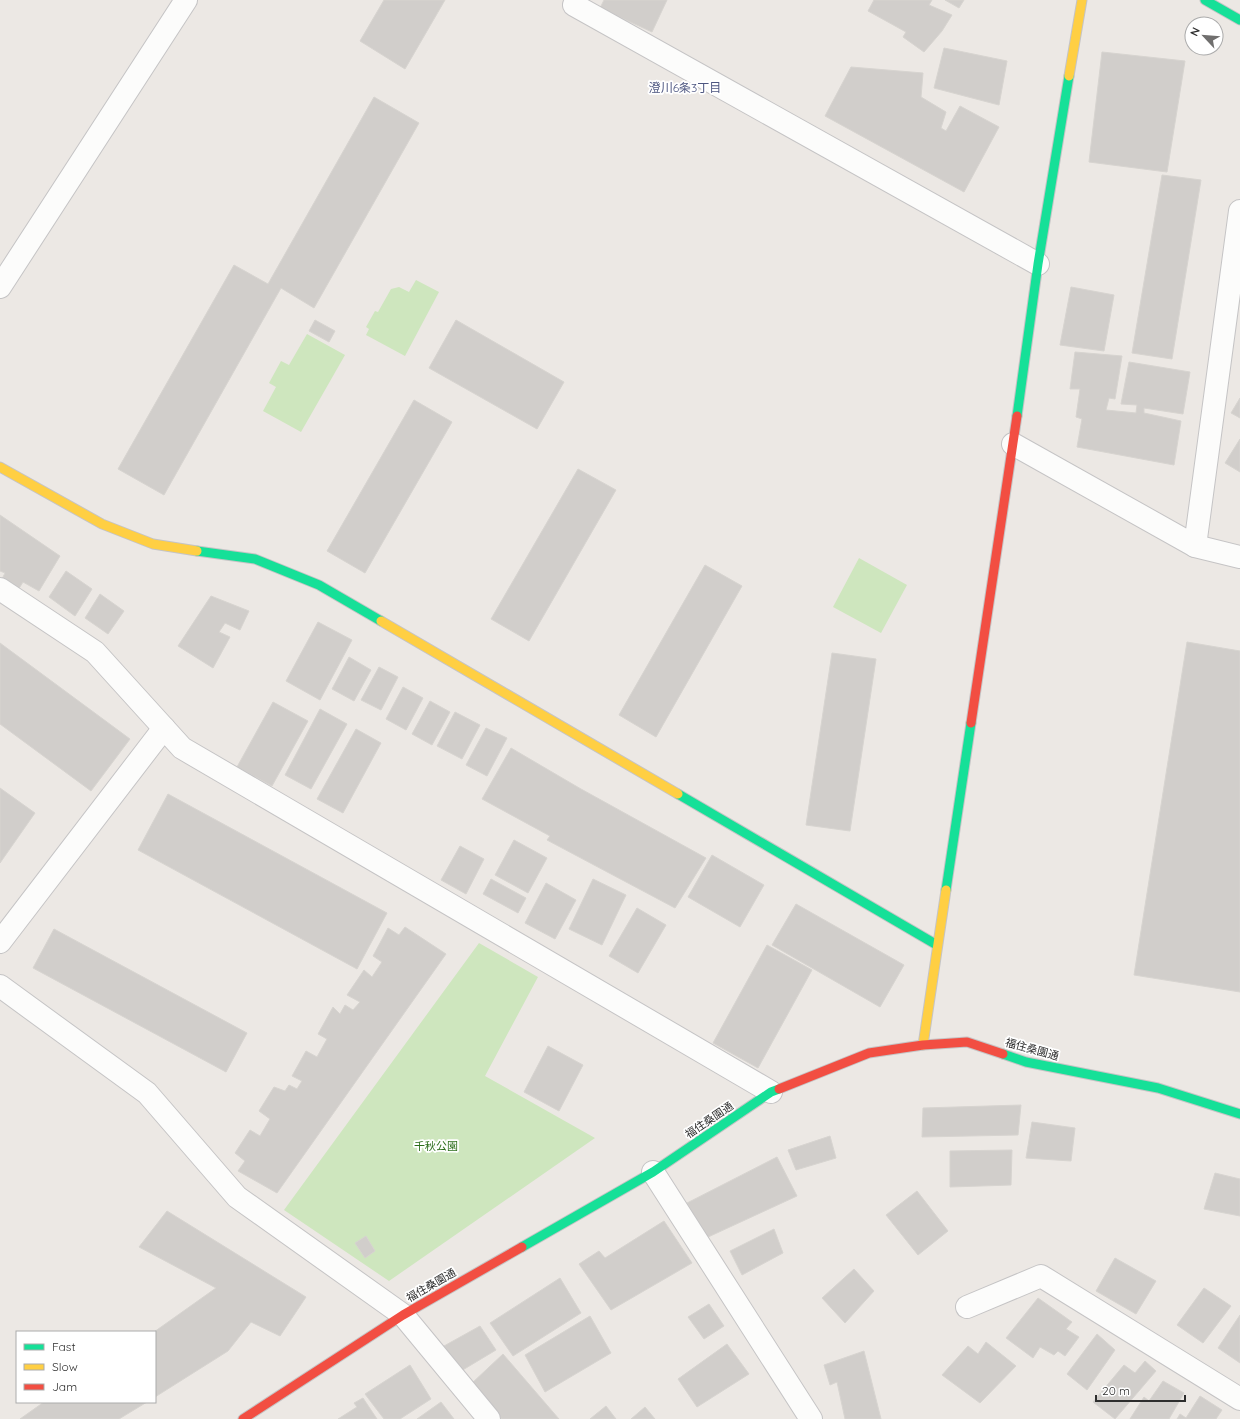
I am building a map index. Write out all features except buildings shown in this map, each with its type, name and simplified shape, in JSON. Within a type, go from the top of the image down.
[{"type":"street","points":[[0,287],[186,0]]},
{"type":"street","points":[[576,0],[574,5],[1038,264]]},
{"type":"street","points":[[923,1045],[1013,444],[1038,264],[1082,0]]},
{"type":"street","points":[[1204,0],[1240,20]]},
{"type":"street","points":[[1195,546],[1240,211]]},
{"type":"street","points":[[1013,444],[1195,546],[1240,557]]},
{"type":"street","points":[[0,467],[102,524],[153,544],[256,560],[319,585],[937,945]]},
{"type":"street","points":[[0,590],[96,652],[182,748],[771,1092]]},
{"type":"street","points":[[0,942],[164,728]]},
{"type":"street","points":[[0,986],[147,1093],[237,1197],[403,1315],[489,1419]]},
{"type":"street","name":"福住桑園通","points":[[243,1419],[403,1315],[653,1172],[771,1092],[870,1053],[923,1045],[967,1042],[1026,1062],[1158,1088],[1240,1114]]},
{"type":"street","points":[[653,1172],[811,1419]]},
{"type":"street","points":[[967,1307],[1041,1276],[1240,1399]]},
{"type":"green space","points":[[416,280],[439,292],[405,356],[366,335],[369,329],[366,327],[375,311],[378,312],[391,289],[399,287],[409,292]]},
{"type":"green space","points":[[307,334],[345,355],[301,432],[263,411],[276,387],[269,383],[281,361],[289,365]]},
{"type":"green space","points":[[859,558],[907,585],[881,633],[833,607]]},
{"type":"green space","name":"千秋公園","points":[[479,943],[538,977],[485,1076],[595,1138],[389,1281],[284,1210]]},
{"type":"traffic: fast","points":[[1205,0],[1240,20]]},
{"type":"traffic: fast","points":[[1017,416],[1038,264],[1069,76]]},
{"type":"traffic: fast","points":[[197,551],[255,559],[319,585],[381,621]]},
{"type":"traffic: fast","points":[[946,890],[971,723]]},
{"type":"traffic: fast","points":[[678,794],[937,945]]},
{"type":"traffic: fast","points":[[1003,1054],[1026,1062],[1158,1088],[1240,1114]]},
{"type":"traffic: fast","points":[[522,1247],[653,1172],[771,1092],[779,1089]]},
{"type":"traffic: slow","points":[[1069,76],[1082,0]]},
{"type":"traffic: slow","points":[[0,467],[102,524],[153,544],[197,551]]},
{"type":"traffic: slow","points":[[381,621],[678,794]]},
{"type":"traffic: slow","points":[[923,1045],[946,890]]},
{"type":"traffic: jam","points":[[971,723],[1017,416]]},
{"type":"traffic: jam","points":[[779,1089],[869,1053],[923,1045],[967,1042],[1003,1054]]},
{"type":"traffic: jam","points":[[243,1419],[403,1315],[522,1247]]},
{"type":"district","name":"澄川6条3丁目","points":[[685,88]]}]
